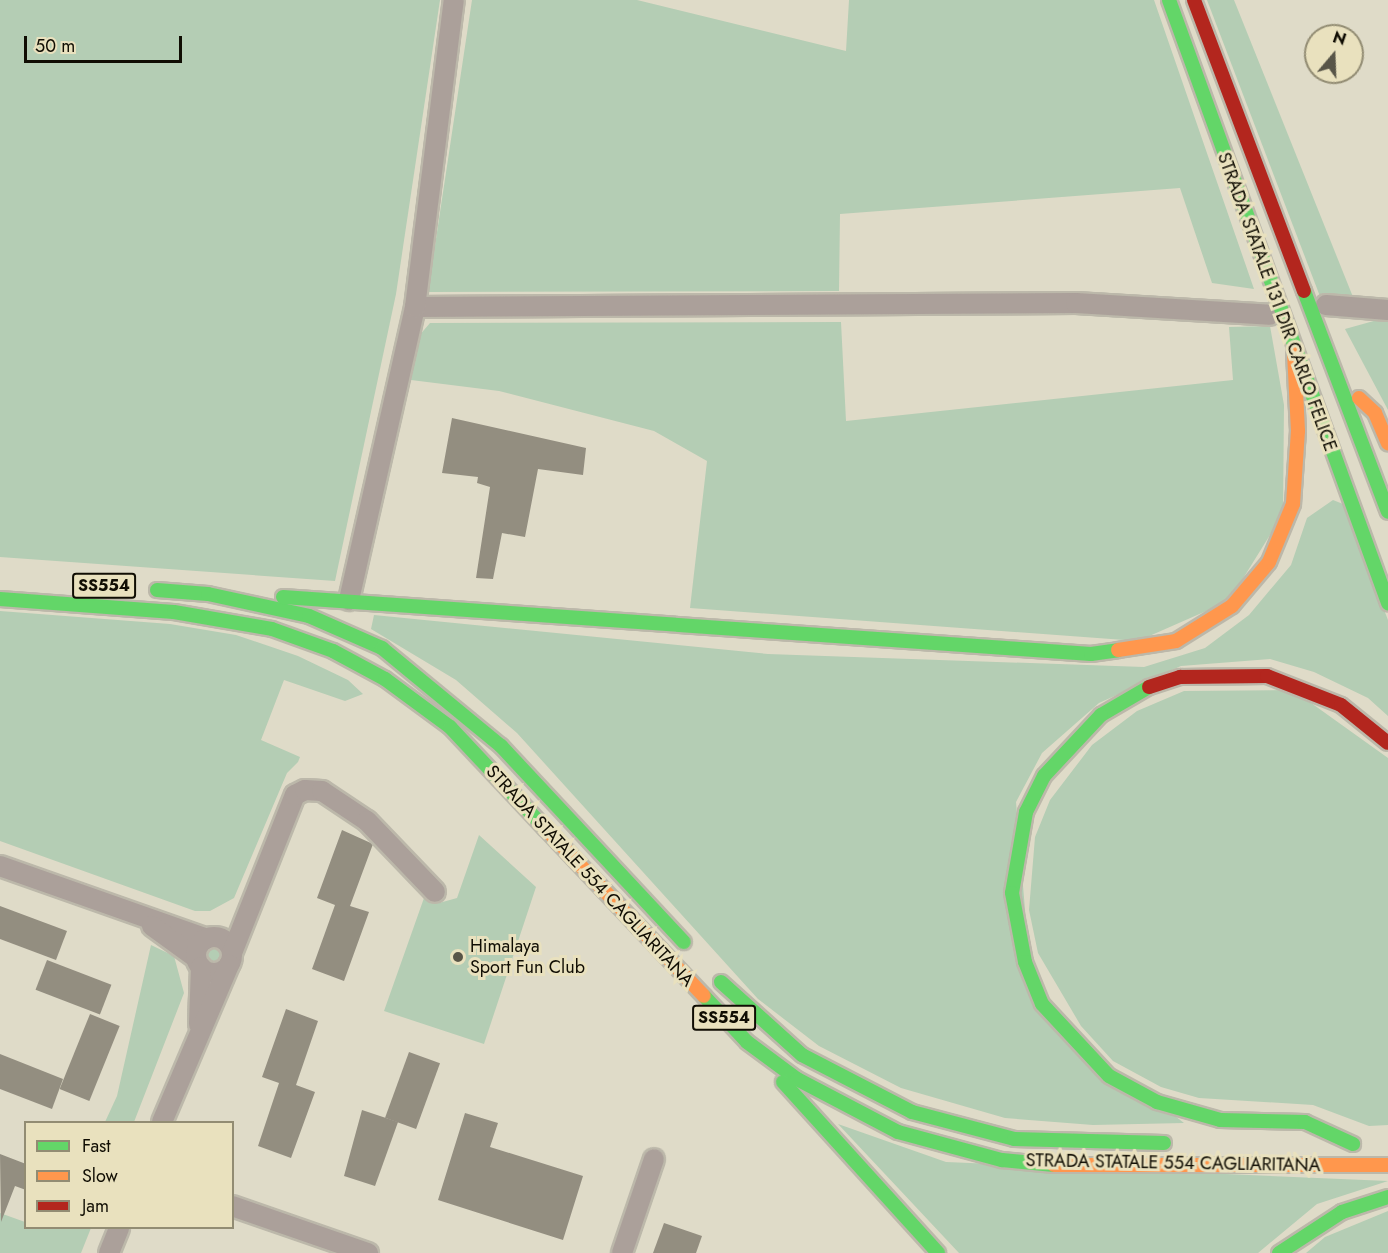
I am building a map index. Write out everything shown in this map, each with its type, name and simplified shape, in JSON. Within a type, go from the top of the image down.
[{"type":"highway","name":"STRADA STATALE 131 DIR CARLO FELICE","points":[[1169,0],[1294,353],[1388,603]]},
{"type":"highway","name":"STRADA STATALE 131 DIR CARLO FELICE","points":[[1194,0],[1388,512]]},
{"type":"highway","points":[[208,594],[349,600],[1091,654],[1176,641],[1232,606],[1269,562],[1293,504],[1298,431],[1294,353]]},
{"type":"highway","points":[[1340,381],[1375,413],[1388,443]]},
{"type":"highway","name":"STRADA STATALE 554 CAGLIARITANA","points":[[138,589],[208,594],[309,616],[382,648],[427,682],[501,746],[693,951]]},
{"type":"highway","name":"STRADA STATALE 554 CAGLIARITANA","points":[[0,599],[174,612],[272,629],[333,651],[385,679],[450,727],[747,1042],[797,1079],[898,1131],[1002,1160],[1059,1166],[1388,1165]]},
{"type":"highway","name":"STRADA STATALE 554 CAGLIARITANA","points":[[1318,1144],[1359,1144],[1305,1122],[1220,1120],[1157,1102],[1109,1076],[1081,1052],[1042,1004],[1017,929],[1013,884],[1026,812],[1044,776],[1101,715],[1147,688],[1180,677],[1267,676],[1341,705],[1388,743]]},
{"type":"highway","name":"STRADA STATALE 554 CAGLIARITANA","points":[[709,968],[802,1055],[912,1112],[1014,1139],[1175,1143]]},
{"type":"highway","points":[[747,1042],[938,1253]]},
{"type":"highway","points":[[1279,1253],[1342,1212],[1388,1197]]},
{"type":"street","points":[[349,600],[415,307],[454,0]]},
{"type":"street","points":[[415,307],[1076,303],[1270,315]]},
{"type":"street","points":[[1326,305],[1388,310]]},
{"type":"street","points":[[162,1121],[231,959],[295,795],[305,790],[322,791],[367,821],[435,892]]},
{"type":"street","points":[[0,866],[140,916],[211,938],[231,959]]},
{"type":"street","points":[[199,1030],[199,962],[211,938],[250,906]]},
{"type":"street","points":[[140,916],[215,973],[231,959]]},
{"type":"street","points":[[622,1253],[654,1159]]},
{"type":"street","points":[[234,1207],[368,1253]]},
{"type":"street","points":[[109,1253],[119,1229]]},
{"type":"green space","points":[[0,0],[440,0],[396,294],[335,581],[0,557]]},
{"type":"green space","points":[[472,0],[637,0],[846,51],[849,0],[1154,0],[1254,289],[1212,283],[1180,188],[840,214],[839,291],[428,292]]},
{"type":"green space","points":[[1207,0],[1234,0],[1355,302],[1321,299]]},
{"type":"green space","points":[[1388,317],[1388,410],[1345,329]]},
{"type":"green space","points":[[841,322],[846,421],[1233,380],[1229,327],[1270,326],[1284,405],[1283,514],[1229,601],[1138,641],[690,608],[707,461],[654,431],[499,391],[411,380],[418,337],[430,323]]},
{"type":"green space","points":[[1333,500],[1343,504],[1388,620],[1388,716],[1368,698],[1314,672],[1270,659],[1181,666],[1099,703],[1042,753],[1016,802],[1033,1005],[1184,1123],[1093,1125],[1005,1118],[901,1088],[819,1046],[758,999],[517,733],[456,680],[371,629],[374,615],[768,654],[1144,667],[1205,648],[1249,615],[1291,565],[1307,518]]},
{"type":"green space","points":[[0,611],[170,624],[236,635],[298,656],[348,680],[363,694],[345,701],[284,680],[261,740],[300,757],[287,773],[234,898],[210,911],[195,911],[0,841]]},
{"type":"green space","points":[[1293,690],[1388,758],[1388,1125],[1369,1126],[1313,1105],[1199,1098],[1161,1087],[1113,1061],[1081,1026],[1038,953],[1029,910],[1035,837],[1050,800],[1092,745],[1137,711],[1184,691]]},
{"type":"green space","name":"Himalaya Sport Fun Club","points":[[479,835],[536,887],[484,1044],[384,1011],[424,898],[439,903],[457,898]]},
{"type":"green space","points":[[214,943],[223,946],[226,955],[223,964],[214,967],[205,964],[202,955],[205,946]]},
{"type":"green space","points":[[151,945],[174,956],[184,993],[134,1121],[105,1121],[117,1096]]},
{"type":"green space","points":[[838,1124],[946,1162],[1388,1181],[1317,1204],[1258,1253],[959,1253]]},
{"type":"green space","points":[[1388,1211],[1388,1253],[1306,1253],[1325,1237]]},
{"type":"green space","points":[[0,1213],[24,1222],[24,1229],[91,1229],[81,1253],[0,1253]]},
{"type":"building","points":[[452,418],[586,448],[583,475],[538,469],[525,537],[502,533],[493,579],[476,578],[490,487],[477,483],[478,477],[442,473]]},
{"type":"building","points":[[342,830],[373,844],[350,906],[369,912],[344,981],[312,969],[335,905],[317,898]]},
{"type":"building","points":[[0,906],[67,931],[56,960],[0,939]]},
{"type":"building","points":[[47,960],[111,985],[100,1015],[36,990]]},
{"type":"building","points":[[286,1009],[318,1021],[296,1085],[315,1092],[291,1158],[258,1146],[279,1083],[262,1077]]},
{"type":"building","points":[[90,1014],[120,1026],[89,1101],[60,1089]]},
{"type":"building","points":[[409,1052],[440,1063],[416,1129],[385,1118]]},
{"type":"building","points":[[0,1054],[63,1079],[52,1109],[0,1089]]},
{"type":"building","points":[[362,1110],[398,1122],[375,1186],[344,1176]]},
{"type":"building","points":[[465,1113],[498,1123],[490,1147],[583,1176],[563,1240],[438,1200]]},
{"type":"building","points":[[0,1154],[24,1163],[24,1189],[15,1186],[1,1222]]},
{"type":"building","points":[[664,1223],[702,1236],[696,1253],[653,1253]]},
{"type":"traffic: fast","points":[[1169,0],[1388,603]]},
{"type":"traffic: fast","points":[[1304,291],[1388,512]]},
{"type":"traffic: fast","points":[[157,590],[208,594],[309,616],[382,648],[501,746],[684,942]]},
{"type":"traffic: fast","points":[[283,597],[1091,654],[1118,650]]},
{"type":"traffic: fast","points":[[0,599],[174,612],[272,629],[333,651],[385,679],[450,727],[545,828]]},
{"type":"traffic: fast","points":[[1149,687],[1101,715],[1044,776],[1026,812],[1012,893],[1025,962],[1042,1004],[1109,1076],[1157,1102],[1220,1120],[1305,1122],[1353,1144]]},
{"type":"traffic: fast","points":[[721,982],[802,1055],[912,1112],[1014,1139],[1164,1143]]},
{"type":"traffic: fast","points":[[704,996],[747,1042],[797,1079],[898,1132],[1002,1160],[1054,1165]]},
{"type":"traffic: fast","points":[[783,1082],[938,1253]]},
{"type":"traffic: fast","points":[[1279,1253],[1342,1212],[1388,1197]]},
{"type":"traffic: slow","points":[[1118,650],[1176,641],[1232,606],[1269,562],[1293,504],[1298,431],[1294,353]]},
{"type":"traffic: slow","points":[[1359,398],[1375,413],[1388,443]]},
{"type":"traffic: slow","points":[[545,828],[704,996]]},
{"type":"traffic: slow","points":[[1054,1165],[1388,1165]]},
{"type":"traffic: jam","points":[[1194,0],[1304,291]]},
{"type":"traffic: jam","points":[[1149,687],[1180,677],[1267,676],[1341,705],[1388,743]]},
{"type":"place","name":"Himalaya Sport Fun Club","points":[[458,957]]}]
